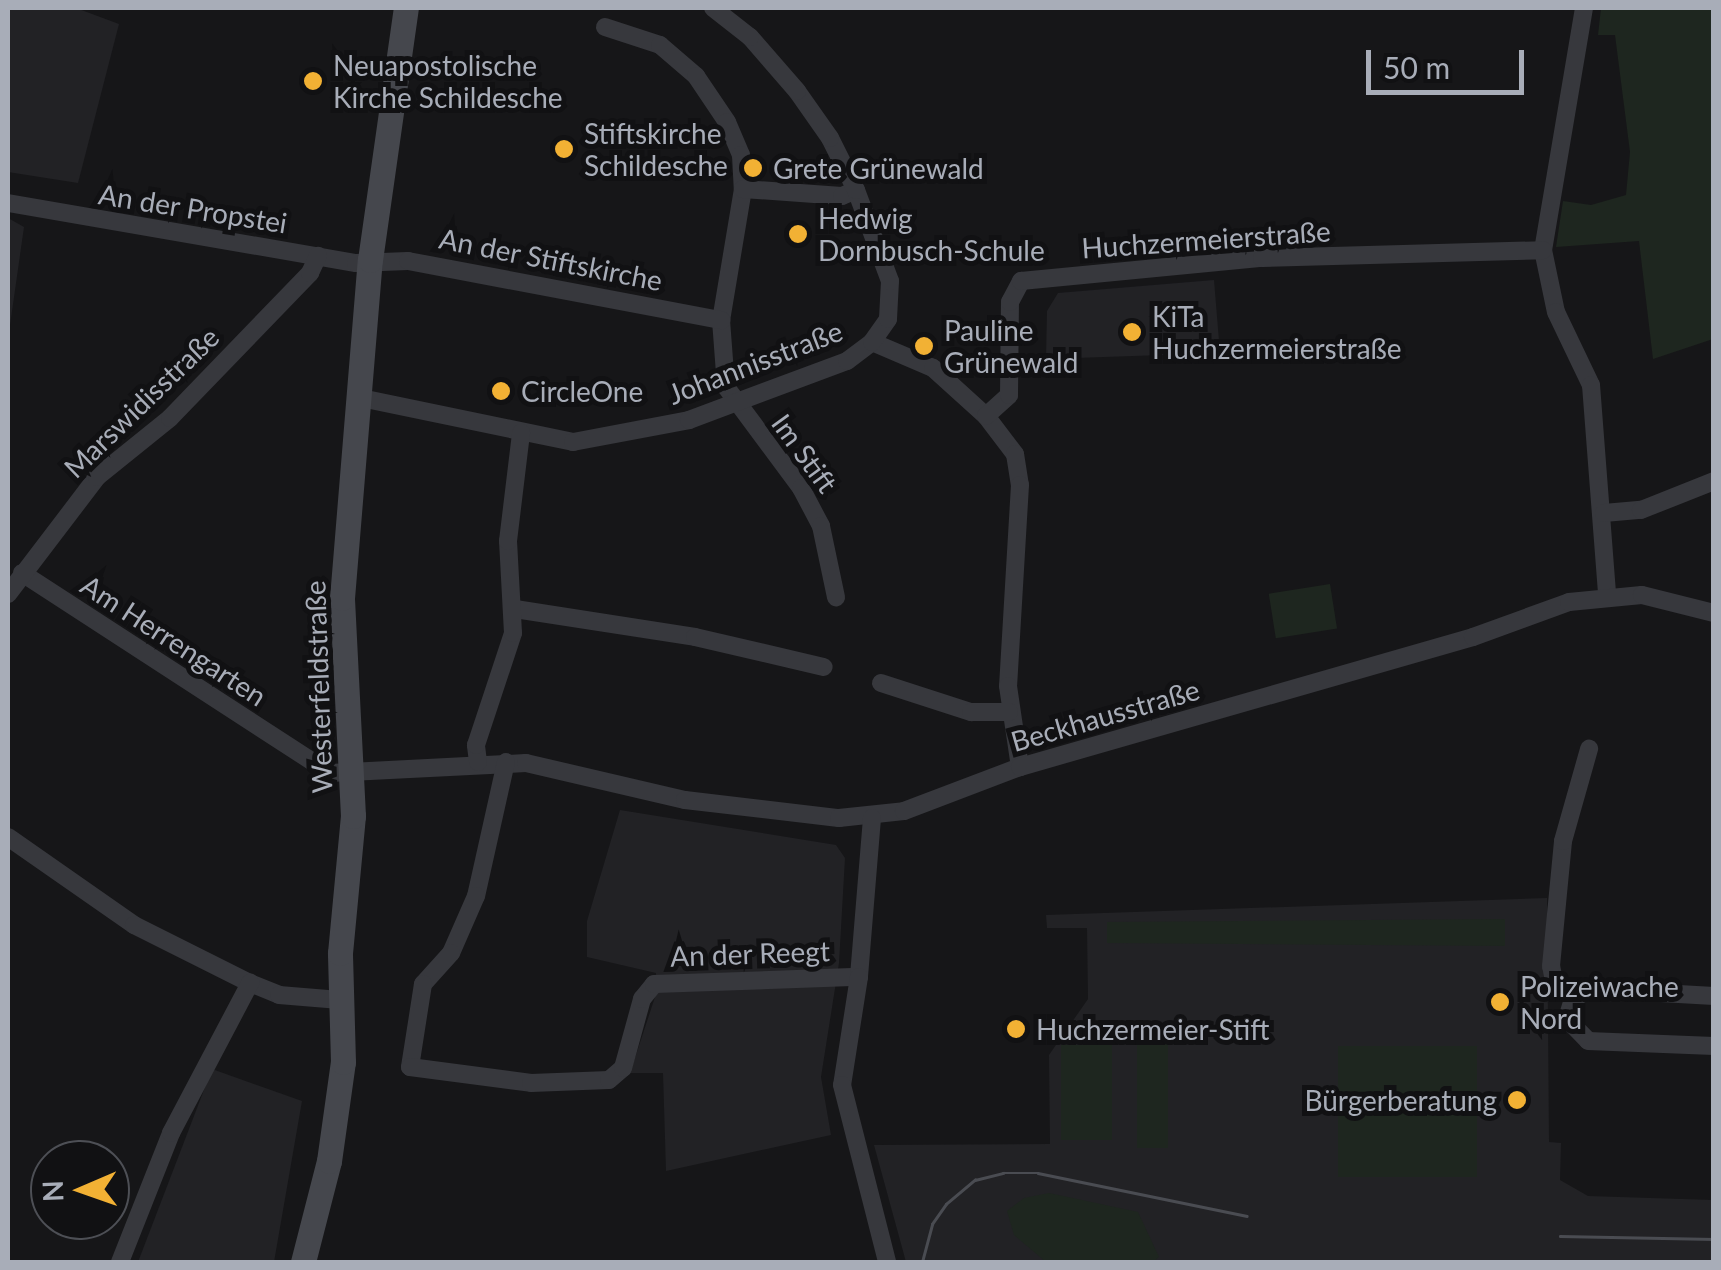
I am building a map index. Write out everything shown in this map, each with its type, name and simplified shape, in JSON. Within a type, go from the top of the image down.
[{"type":"main road","name":"Westerfeldstraße","points":[[306,1256],[338,1110],[351,774],[342,598],[370,260],[406,8]]},
{"type":"street","name":"Johannisstraße","points":[[361,398],[573,442],[638,433],[734,404],[847,361],[872,342],[888,319],[890,282],[856,190],[830,138],[797,92],[750,36],[713,8]]},
{"type":"street","points":[[1584,8],[1543,250],[1556,312],[1590,386],[1604,513],[1607,595]]},
{"type":"street","points":[[605,27],[660,45],[696,76],[727,122],[740,155],[744,190],[721,320],[734,404]]},
{"type":"street","points":[[744,190],[842,196],[856,190]]},
{"type":"street","name":"An der Propstei","points":[[8,203],[318,256],[370,260]]},
{"type":"street","name":"Huchzermeierstraße","points":[[986,416],[1009,395],[1010,302],[1021,282],[1262,258],[1543,250]]},
{"type":"street","name":"Marswidisstraße","points":[[8,594],[97,477],[182,405],[310,274],[318,256]]},
{"type":"street","name":"An der Stiftskirche","points":[[370,260],[461,270],[721,320]]},
{"type":"street","name":"Johannisstraße","points":[[872,342],[933,368],[986,416]]},
{"type":"street","name":"Im Stift","points":[[734,404],[801,488],[821,526],[836,597]]},
{"type":"street","points":[[986,416],[1012,445],[1020,471],[1010,712],[1020,767]]},
{"type":"street","points":[[478,762],[476,745],[507,654],[514,609],[508,542],[521,433]]},
{"type":"street","points":[[1604,513],[1641,510],[1714,481]]},
{"type":"street","name":"Am Herrengarten","points":[[22,573],[315,767],[351,774]]},
{"type":"street","name":"Beckhausstraße","points":[[351,774],[506,762],[730,808],[872,818],[1020,767],[1607,595],[1660,598],[1714,614]]},
{"type":"street","points":[[514,609],[695,637],[824,667]]},
{"type":"street","points":[[881,683],[971,712],[1010,712]]},
{"type":"street","points":[[1573,999],[1554,980],[1551,966],[1564,841],[1589,748]]},
{"type":"street","name":"An der Reegt","points":[[506,762],[476,896],[451,954],[423,984],[410,1067],[532,1083],[608,1080],[623,1068],[642,1000],[654,984],[859,977]]},
{"type":"street","name":"An der Reegt","points":[[872,818],[859,977],[843,1101],[886,1262]]},
{"type":"street","points":[[8,838],[121,917],[250,984],[279,995],[340,1000]]},
{"type":"street","points":[[120,1262],[171,1132],[250,984]]},
{"type":"street","points":[[1714,996],[1590,990],[1573,999],[1567,1019],[1588,1041],[1714,1046]]},
{"type":"shaded area","points":[[8,8],[76,8],[119,24],[78,183],[8,172]]},
{"type":"shaded area","points":[[1601,8],[1713,8],[1713,339],[1653,359],[1639,241],[1556,247],[1563,201],[1591,205],[1626,195],[1630,152],[1615,35],[1598,35]]},
{"type":"shaded area","points":[[8,218],[24,227],[8,339]]},
{"type":"shaded area","name":"KiTa Huchzermeierstraße","points":[[1214,280],[1220,353],[1046,359],[1047,311],[1058,293]]},
{"type":"shaded area","points":[[1330,584],[1337,628],[1276,638],[1269,594]]},
{"type":"shaded area","points":[[620,810],[836,845],[845,858],[839,963],[821,1077],[831,1135],[666,1171],[663,1073],[630,1073],[656,994],[656,973],[587,957],[587,921]]},
{"type":"shaded area","points":[[1547,898],[1549,1142],[1561,1143],[1560,1180],[1588,1196],[1713,1200],[1713,1262],[906,1262],[874,1145],[1050,1144],[1049,1055],[1088,999],[1087,928],[1047,928],[1046,915]]},
{"type":"shaded area","points":[[1505,919],[1505,946],[1107,943],[1107,922]]},
{"type":"shaded area","points":[[1137,1025],[1168,1025],[1168,1148],[1137,1148]]},
{"type":"shaded area","points":[[1061,1045],[1112,1045],[1112,1140],[1061,1140]]},
{"type":"shaded area","points":[[1338,1046],[1477,1046],[1477,1177],[1338,1177]]},
{"type":"shaded area","points":[[212,1069],[302,1101],[274,1262],[138,1262]]},
{"type":"shaded area","points":[[1049,1193],[1138,1212],[1159,1257],[1153,1262],[1046,1262],[1014,1235],[1007,1211],[1024,1198]]},
{"type":"tram line","points":[[922,1262],[932,1224],[946,1204],[975,1180],[1003,1173],[1038,1173],[1247,1216]]},
{"type":"tram line","points":[[1560,1236],[1714,1239]]},
{"type":"place","name":"Neuapostolische Kirche Schildesche","points":[[313,81]]},
{"type":"place","name":"Stiftskirche Schildesche","points":[[564,149]]},
{"type":"place","name":"Grete Grünewald","points":[[753,168]]},
{"type":"place","name":"Hedwig Dornbusch-Schule","points":[[798,234]]},
{"type":"place","name":"KiTa Huchzermeierstraße","points":[[1132,332]]},
{"type":"place","name":"Pauline Grünewald","points":[[924,346]]},
{"type":"place","name":"CircleOne","points":[[501,391]]},
{"type":"place","name":"Polizeiwache Nord","points":[[1500,1002]]},
{"type":"place","name":"Huchzermeier-Stift","points":[[1016,1029]]},
{"type":"place","name":"Bürgerberatung","points":[[1517,1100]]}]
